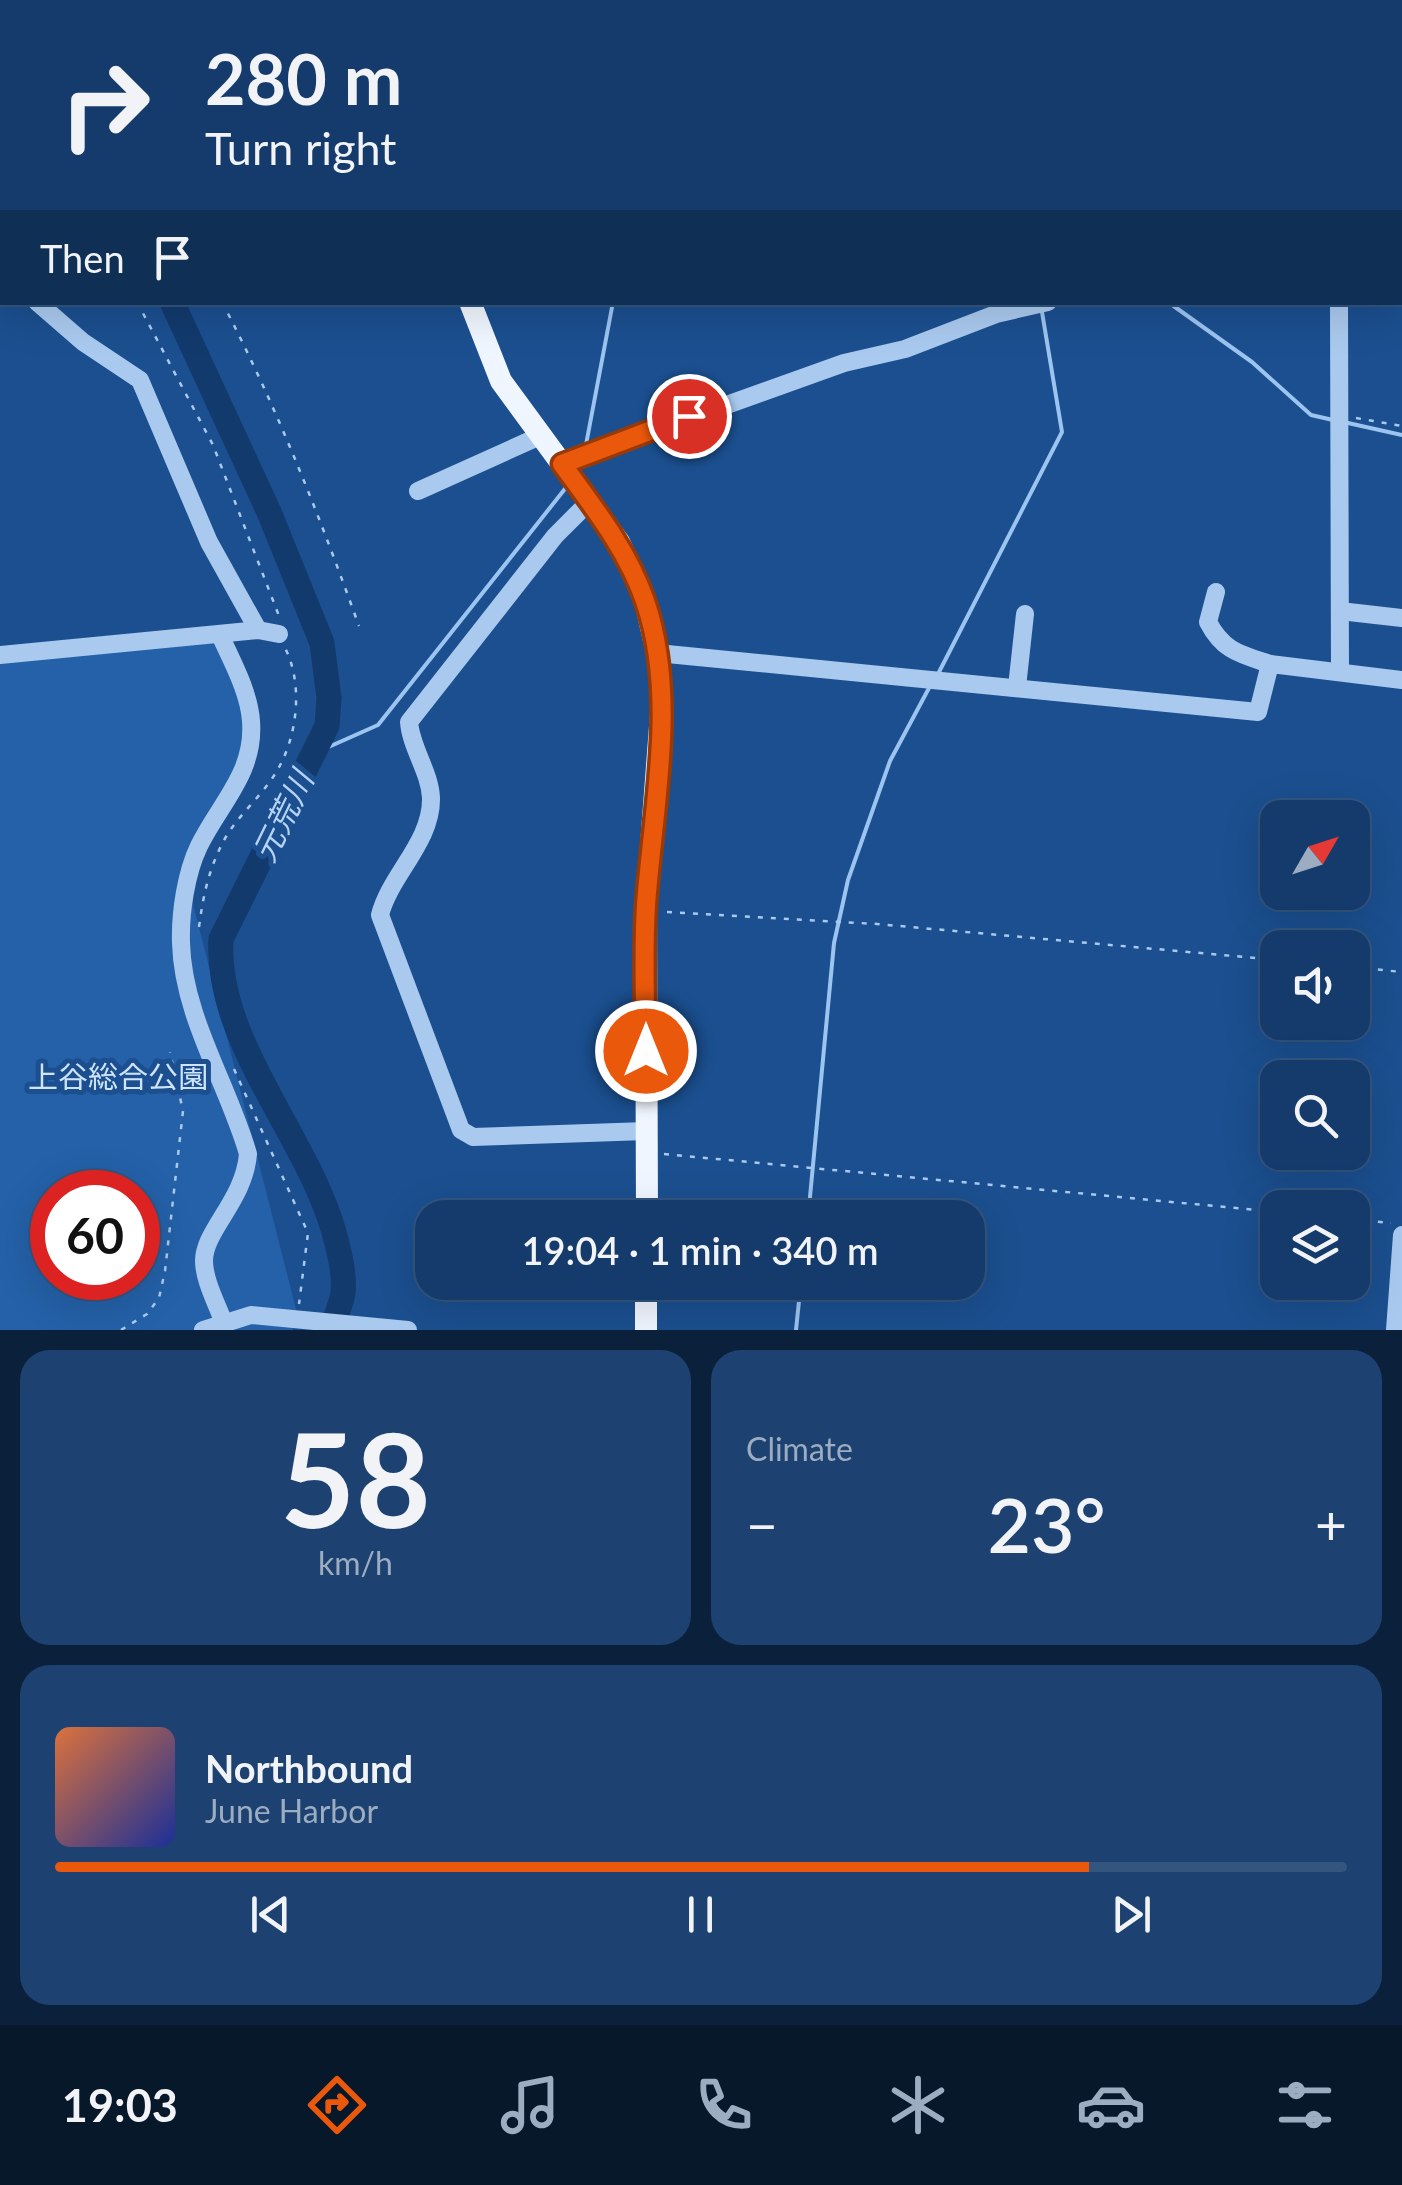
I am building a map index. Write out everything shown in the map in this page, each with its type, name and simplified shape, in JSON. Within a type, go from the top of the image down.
[{"type":"main road","points":[[474,305],[501,381],[619,542],[645,602],[657,652],[662,700],[646,911],[647,1200]]},
{"type":"main road","points":[[646,1300],[646,1330]]},
{"type":"street","points":[[40,305],[83,342],[140,380],[209,542],[258,630]]},
{"type":"street","points":[[562,464],[844,363],[905,349],[996,314],[1035,305]]},
{"type":"street","points":[[1339,305],[1340,672]]},
{"type":"street","points":[[418,491],[540,436]]},
{"type":"street","points":[[590,501],[555,536],[409,722],[431,798],[427,822],[380,914],[462,1130],[473,1137],[647,1142]]},
{"type":"street","points":[[1216,592],[1208,622],[1218,642],[1228,650],[1270,664],[1402,680]]},
{"type":"street","points":[[1340,611],[1402,618]]},
{"type":"street","points":[[1016,688],[1025,614]]},
{"type":"street","points":[[0,656],[258,630],[279,634]]},
{"type":"street","points":[[220,635],[251,721],[248,758],[238,786],[199,846],[188,884],[181,944],[190,998],[248,1154],[246,1178],[207,1243],[204,1264],[223,1321]]},
{"type":"street","points":[[657,652],[1258,712],[1270,664]]},
{"type":"street","points":[[1395,1330],[1402,1236]]},
{"type":"street","points":[[204,1330],[251,1315],[408,1330]]},
{"type":"path","points":[[139,305],[213,445],[279,617],[279,634],[295,677],[292,732],[278,770],[223,842],[204,885],[197,936]]},
{"type":"path","points":[[223,305],[280,420],[359,626]]},
{"type":"path","points":[[1340,416],[1402,426]]},
{"type":"path","points":[[646,911],[876,924],[1260,958]]},
{"type":"path","points":[[1370,969],[1402,972]]},
{"type":"path","points":[[122,1330],[147,1314],[158,1298],[165,1271],[183,1112],[170,1052]]},
{"type":"path","points":[[230,1059],[308,1233],[300,1317]]},
{"type":"path","points":[[647,1142],[1260,1210]]},
{"type":"path","points":[[1370,1221],[1402,1224]]},
{"type":"green space","name":"上谷総合公園","points":[[220,635],[251,721],[248,758],[188,884],[298,1317],[293,1330],[0,1330],[0,652]]},
{"type":"waterway","name":"元荒川","points":[[173,305],[269,512],[322,643],[329,698],[327,726],[221,939],[223,977],[232,1014],[321,1195],[334,1232],[343,1293],[331,1330]]},
{"type":"waterway","points":[[585,450],[612,305]]},
{"type":"waterway","points":[[1172,305],[1252,362],[1311,415],[1333,420]]},
{"type":"waterway","points":[[937,676],[1062,432],[1042,312]]},
{"type":"waterway","points":[[1348,423],[1402,435]]},
{"type":"waterway","points":[[315,753],[378,725],[568,485]]},
{"type":"waterway","points":[[810,1200],[834,943],[848,880],[890,761],[929,688]]},
{"type":"waterway","points":[[796,1330],[799,1300]]},
{"type":"route","points":[[646,1051],[646,911],[662,700],[657,652],[645,602],[619,542],[562,464],[689,416]]}]
